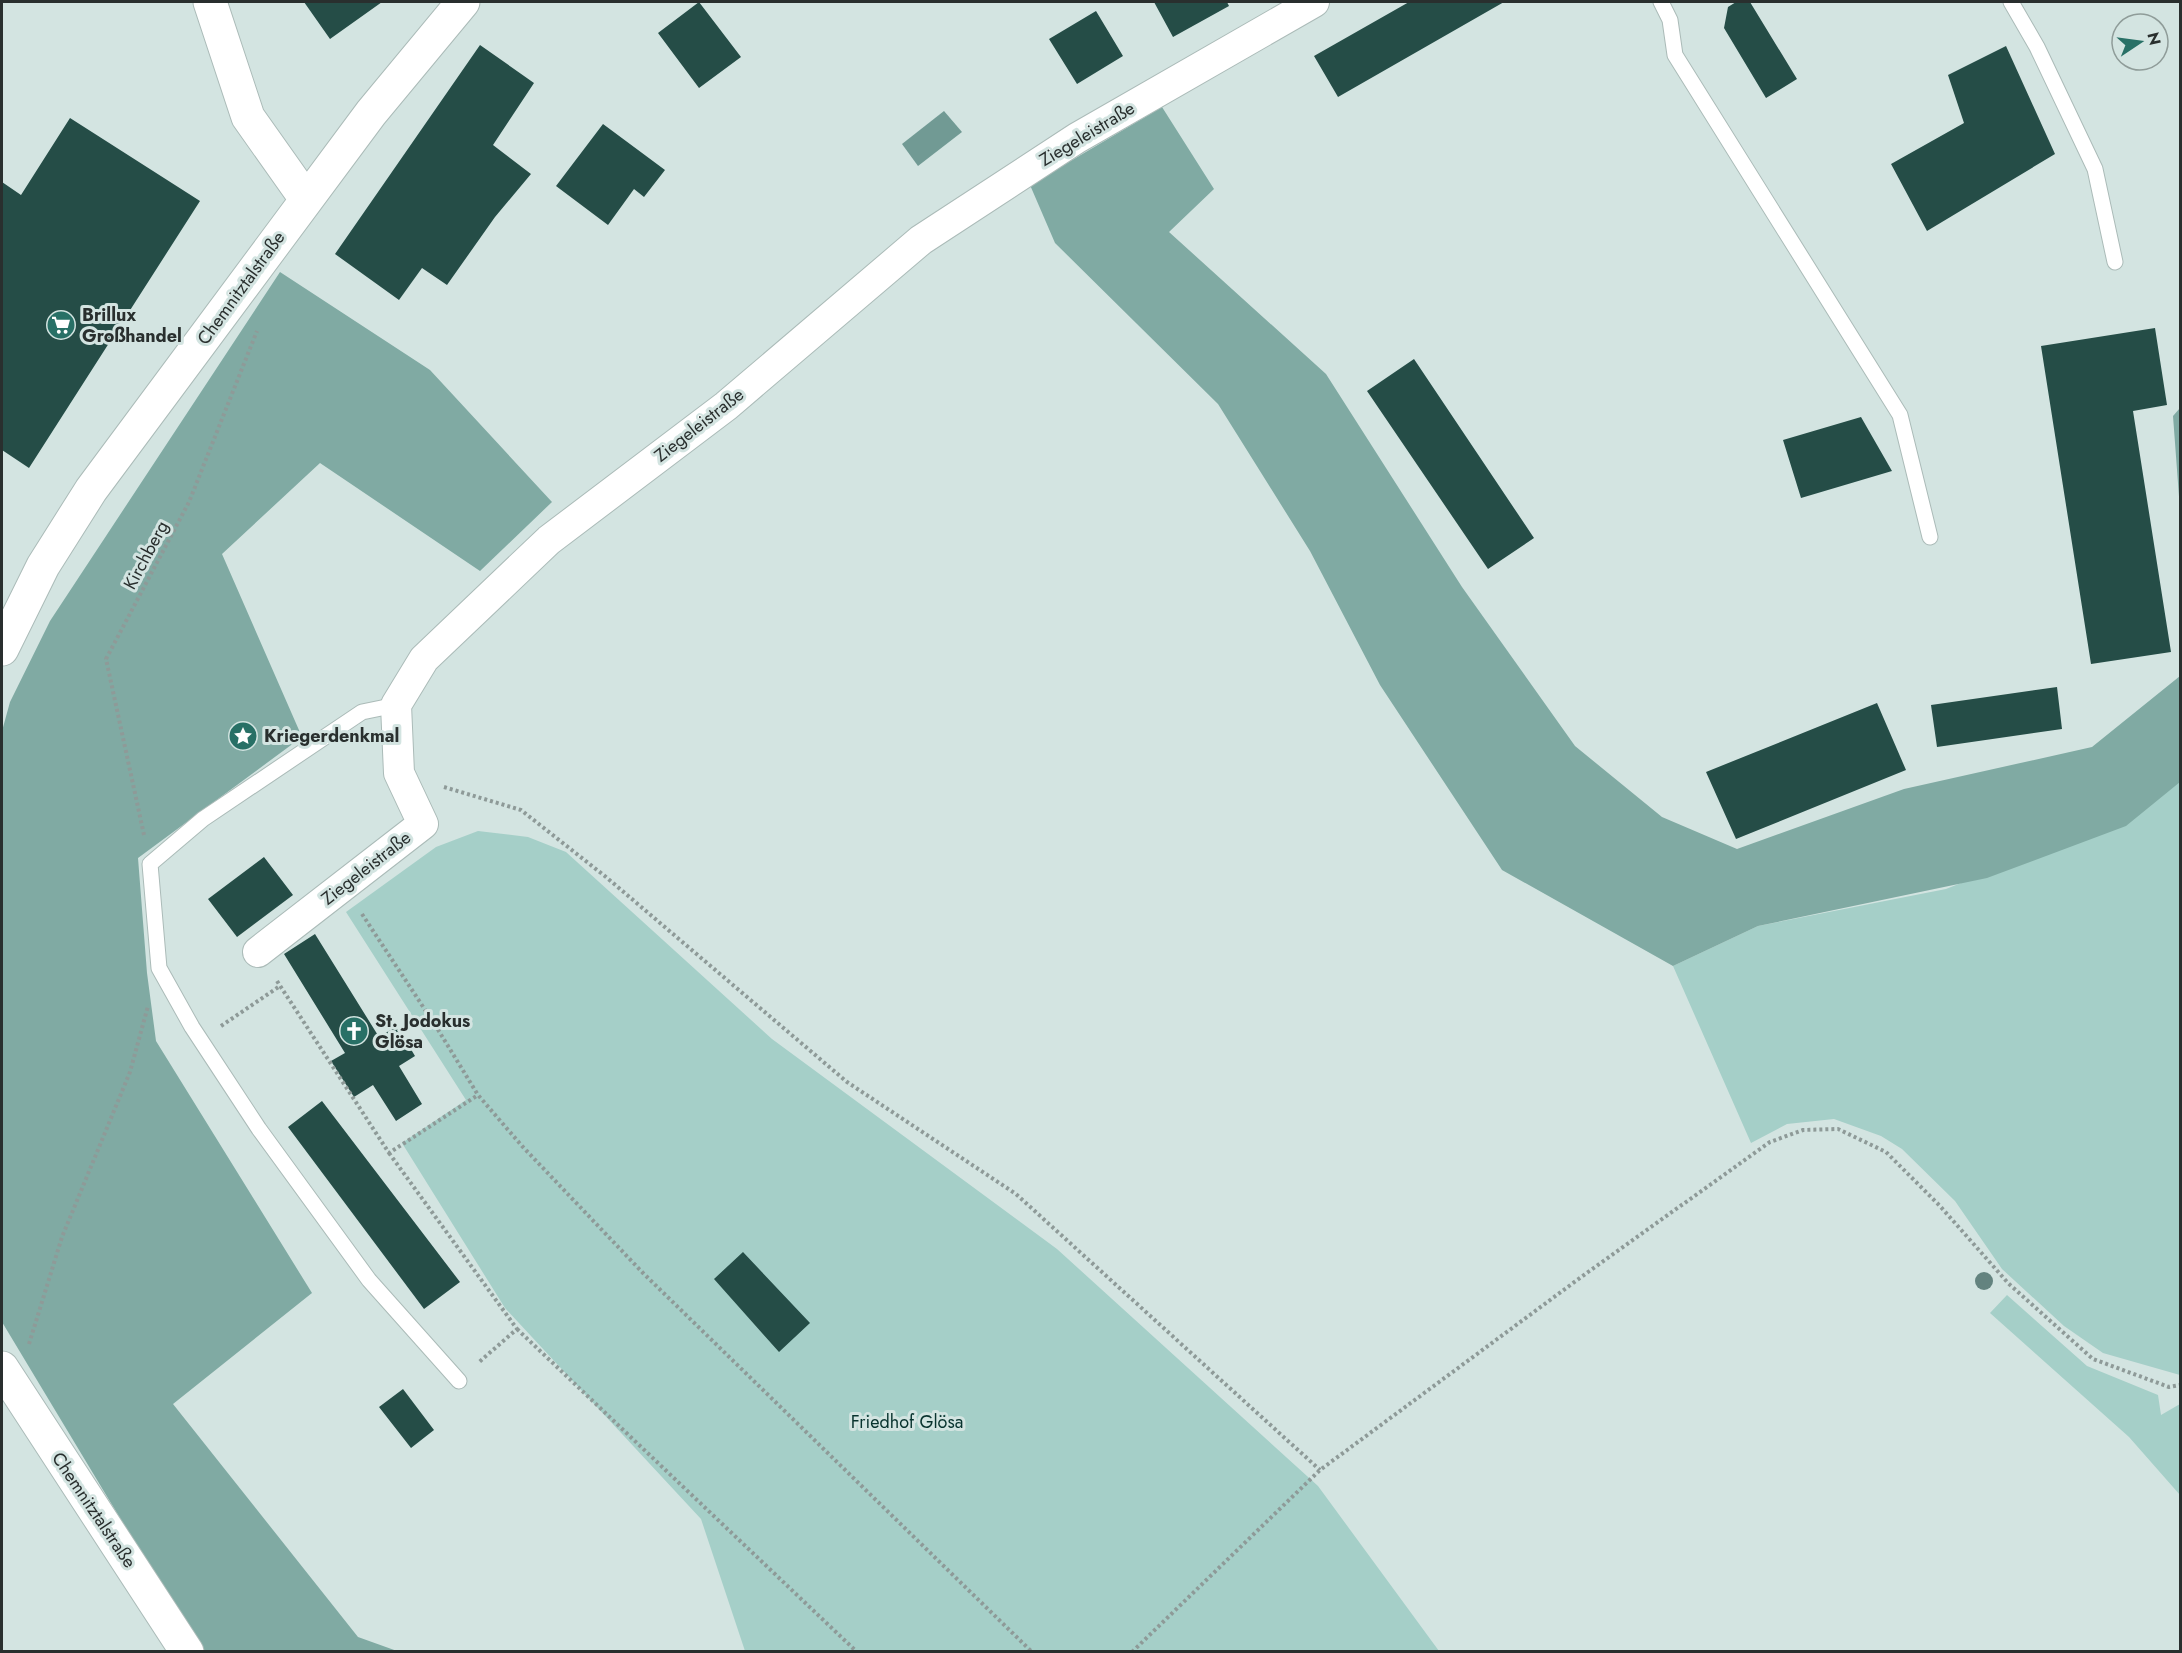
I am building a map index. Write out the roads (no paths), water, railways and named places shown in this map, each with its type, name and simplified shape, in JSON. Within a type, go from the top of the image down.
[{"type":"main road","points":[[210,2],[248,117],[306,199]]},
{"type":"main road","name":"Chemnitztalstraße","points":[[2,647],[43,566],[91,490],[386,93],[459,3]]},
{"type":"main road","name":"Chemnitztalstraße","points":[[8,1379],[187,1652]]},
{"type":"street","name":"Ziegeleistraße","points":[[258,952],[423,824],[399,773],[396,705],[424,659],[549,540],[726,406],[921,240],[1077,138],[1314,2]]},
{"type":"lane","points":[[1661,2],[1670,20],[1675,55],[1900,415],[1930,537]]},
{"type":"lane","points":[[2012,2],[2037,47],[2095,169],[2115,262]]},
{"type":"lane","points":[[396,705],[363,712],[203,819],[150,864],[159,968],[201,1040],[259,1129],[369,1280],[459,1381]]},
{"type":"water","points":[[944,111],[962,132],[918,166],[902,144]]},
{"type":"place","name":"Brillux Großhandel","points":[[61,325]]},
{"type":"place","name":"Kriegerdenkmal","points":[[243,736]]},
{"type":"place","name":"St. Jodokus Glösa","points":[[354,1031]]},
{"type":"park label","name":"Friedhof Glösa","points":[[907,1422]]}]
